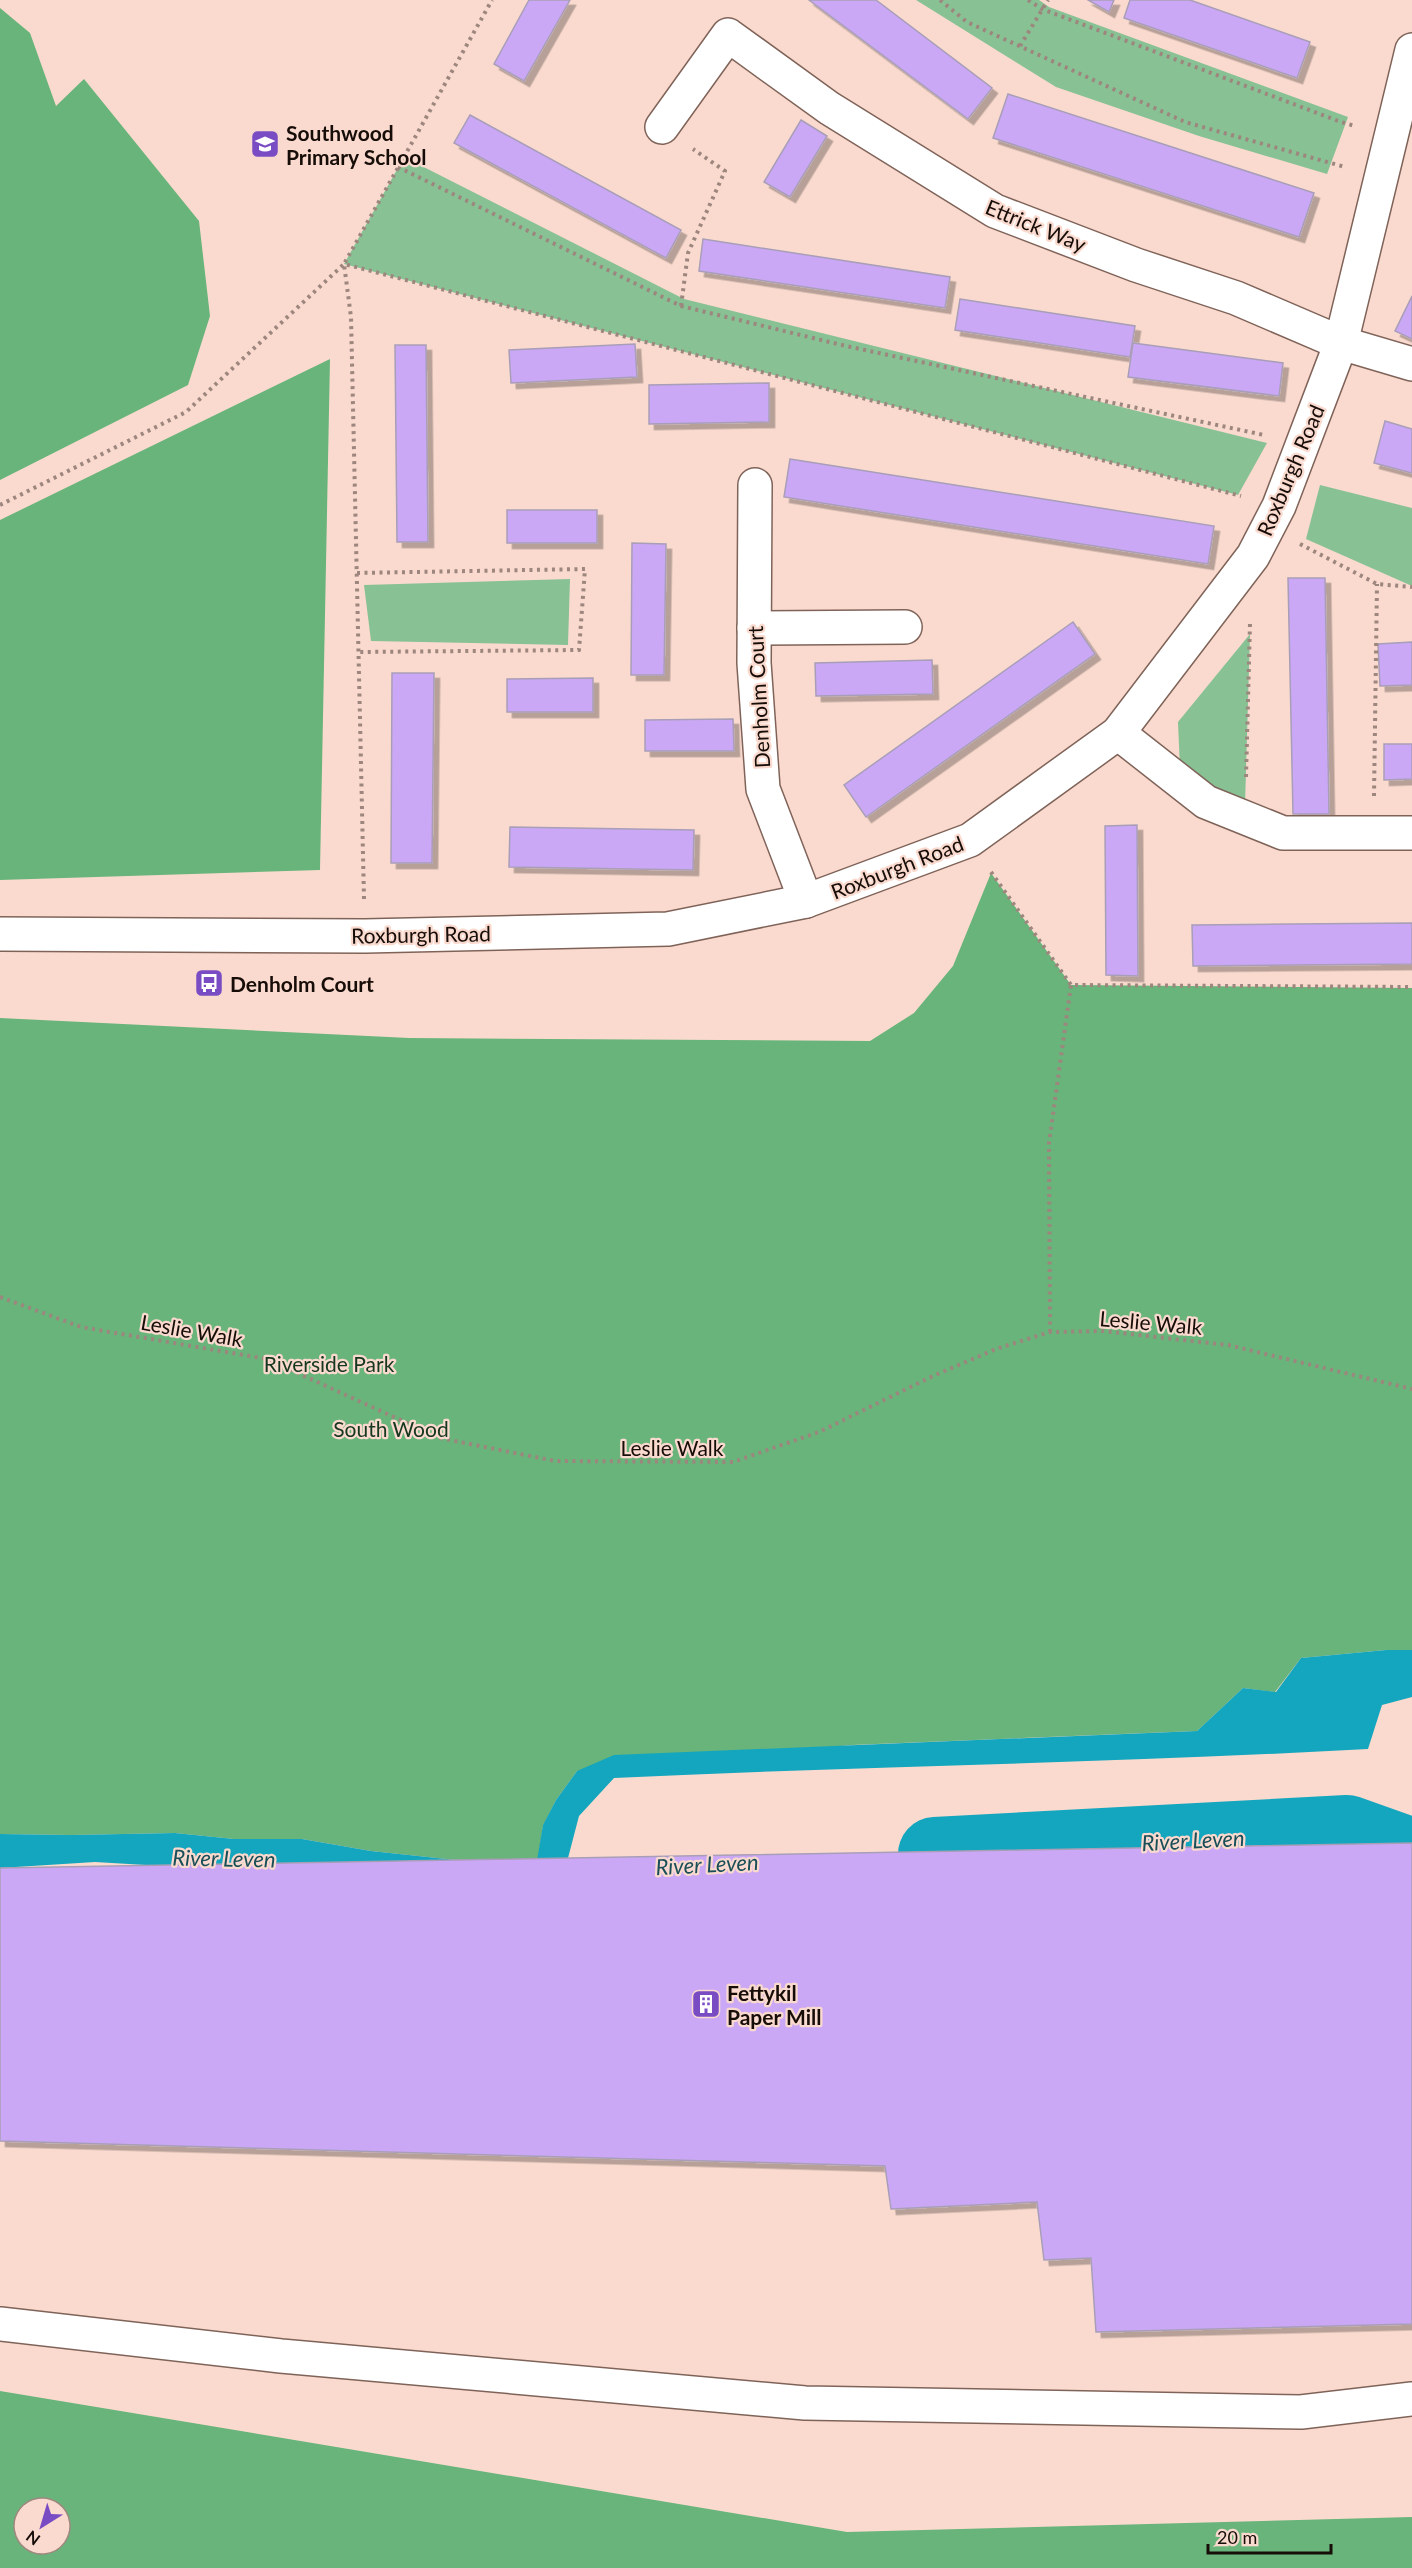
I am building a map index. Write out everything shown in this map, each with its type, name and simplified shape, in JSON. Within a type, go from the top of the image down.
[{"type":"street","name":"Ettrick Way","points":[[662,127],[728,35],[829,108],[995,211],[1136,265],[1236,298],[1341,343],[1412,364]]},
{"type":"street","name":"Roxburgh Road","points":[[0,934],[365,936],[668,928],[806,901],[970,840],[1118,733],[1253,556],[1274,517],[1341,343],[1391,134],[1408,87],[1412,50]]},
{"type":"street","name":"Denholm Court","points":[[755,485],[754,628],[763,789],[806,901]]},
{"type":"street","points":[[754,628],[905,627]]},
{"type":"street","points":[[1118,733],[1206,802],[1283,832],[1412,833]]},
{"type":"street","points":[[0,2324],[293,2357],[805,2403],[1301,2412],[1412,2399]]},
{"type":"path","points":[[0,505],[186,412],[344,264],[492,0]]},
{"type":"path","points":[[940,0],[967,22],[1185,122],[1380,177]]},
{"type":"path","points":[[1029,0],[1042,9],[1341,122],[1391,134]]},
{"type":"path","points":[[1020,46],[1048,0]]},
{"type":"path","points":[[662,127],[725,171],[688,253],[681,306]]},
{"type":"path","points":[[398,167],[681,306],[846,346],[1303,444]]},
{"type":"path","points":[[344,264],[1274,517],[1377,584],[1412,587]]},
{"type":"path","points":[[344,264],[351,317],[365,936]]},
{"type":"path","points":[[1244,817],[1253,556]]},
{"type":"path","points":[[357,573],[585,569],[579,650],[358,651]]},
{"type":"path","points":[[1374,833],[1377,584]]},
{"type":"path","points":[[970,840],[1071,985],[1048,1143],[1050,1332]]},
{"type":"path","points":[[1071,985],[1412,987]]},
{"type":"path","name":"Leslie Walk","points":[[0,1297],[81,1327],[267,1359],[440,1438],[555,1461],[733,1462],[819,1432],[933,1376],[996,1349],[1050,1332],[1103,1331],[1228,1345],[1412,1389]]},
{"type":"green space","points":[[916,0],[1039,0],[1049,7],[1348,117],[1327,174],[1199,136],[1056,87]]},
{"type":"green space","points":[[0,8],[30,33],[56,106],[84,79],[199,221],[210,316],[188,385],[0,480]]},
{"type":"green space","points":[[404,157],[684,299],[1267,443],[1238,495],[344,264]]},
{"type":"green space","points":[[330,359],[320,870],[0,880],[0,520]]},
{"type":"green space","points":[[1320,485],[1412,508],[1412,586],[1306,539]]},
{"type":"green space","points":[[570,579],[568,645],[371,641],[364,585]]},
{"type":"green space","points":[[1250,634],[1245,805],[1180,769],[1178,722]]},
{"type":"green space","name":"South Wood","points":[[991,873],[1071,985],[1412,988],[1412,1650],[1386,1650],[1301,1658],[1275,1692],[1243,1688],[1197,1731],[852,1745],[577,1771],[556,1800],[543,1826],[537,1866],[503,1865],[371,1851],[302,1839],[234,1839],[175,1833],[0,1834],[0,1018],[409,1038],[870,1041],[914,1013],[953,966]]},
{"type":"green space","points":[[0,2391],[847,2532],[1412,2517],[1412,2568],[0,2568]]},
{"type":"water","points":[[1386,1650],[1412,1650],[1412,1697],[1382,1705],[1368,1749],[614,1778],[579,1816],[568,1858],[578,1907],[264,1872],[95,1862],[0,1868],[0,1834],[175,1833],[234,1839],[302,1839],[371,1851],[503,1865],[536,1866],[543,1825],[556,1800],[577,1771],[614,1755],[1197,1731],[1243,1688],[1276,1692],[1301,1658]]},
{"type":"building","points":[[529,0],[570,0],[524,81],[494,64]]},
{"type":"building","points":[[809,0],[876,0],[992,88],[968,119]]},
{"type":"building","points":[[1088,0],[1114,0],[1109,12]]},
{"type":"building","points":[[1130,0],[1190,0],[1310,42],[1297,78],[1124,18]]},
{"type":"building","points":[[1008,94],[1314,193],[1299,237],[993,138]]},
{"type":"building","points":[[470,115],[681,230],[666,258],[454,143]]},
{"type":"building","points":[[801,120],[827,136],[790,197],[764,182]]},
{"type":"building","points":[[703,239],[950,277],[945,308],[699,271]]},
{"type":"building","points":[[1412,296],[1412,339],[1395,331]]},
{"type":"building","points":[[960,299],[1135,326],[1130,357],[955,330]]},
{"type":"building","points":[[1133,343],[1283,363],[1279,396],[1128,377]]},
{"type":"building","points":[[635,344],[637,377],[511,383],[509,350]]},
{"type":"building","points":[[395,345],[426,345],[428,542],[397,542]]},
{"type":"building","points":[[769,383],[769,422],[649,424],[649,385]]},
{"type":"building","points":[[1385,421],[1412,429],[1412,473],[1374,463]]},
{"type":"building","points":[[790,459],[1214,526],[1208,564],[784,497]]},
{"type":"building","points":[[507,510],[597,510],[597,543],[507,543]]},
{"type":"building","points":[[632,543],[666,544],[664,675],[631,675]]},
{"type":"building","points":[[1288,578],[1325,578],[1329,814],[1293,814]]},
{"type":"building","points":[[1073,622],[1095,654],[866,817],[844,785]]},
{"type":"building","points":[[1412,642],[1412,685],[1380,686],[1378,644]]},
{"type":"building","points":[[932,660],[933,694],[816,696],[815,663]]},
{"type":"building","points":[[392,673],[434,673],[432,863],[391,863]]},
{"type":"building","points":[[593,678],[593,712],[507,712],[507,679]]},
{"type":"building","points":[[733,719],[734,751],[645,751],[645,720]]},
{"type":"building","points":[[1384,744],[1412,744],[1412,779],[1384,780]]},
{"type":"building","points":[[1137,825],[1138,976],[1106,975],[1105,826]]},
{"type":"building","points":[[510,827],[694,830],[693,870],[509,867]]},
{"type":"building","points":[[1412,923],[1412,964],[1193,966],[1192,925]]},
{"type":"building","name":"Fettykil Paper Mill","points":[[1412,1843],[1412,2324],[1096,2332],[1091,2258],[1044,2260],[1037,2202],[891,2209],[885,2166],[0,2141],[0,1868]]},
{"type":"waterway","name":"River Leven","points":[[935,1854],[1347,1832],[1412,1855]]},
{"type":"place","name":"Southwood Primary School","points":[[265,144]]},
{"type":"place","name":"Denholm Court","points":[[209,983]]},
{"type":"place","name":"Fettykil Paper Mill","points":[[706,2004]]},
{"type":"park label","name":"Riverside Park","points":[[329,1363]]}]
